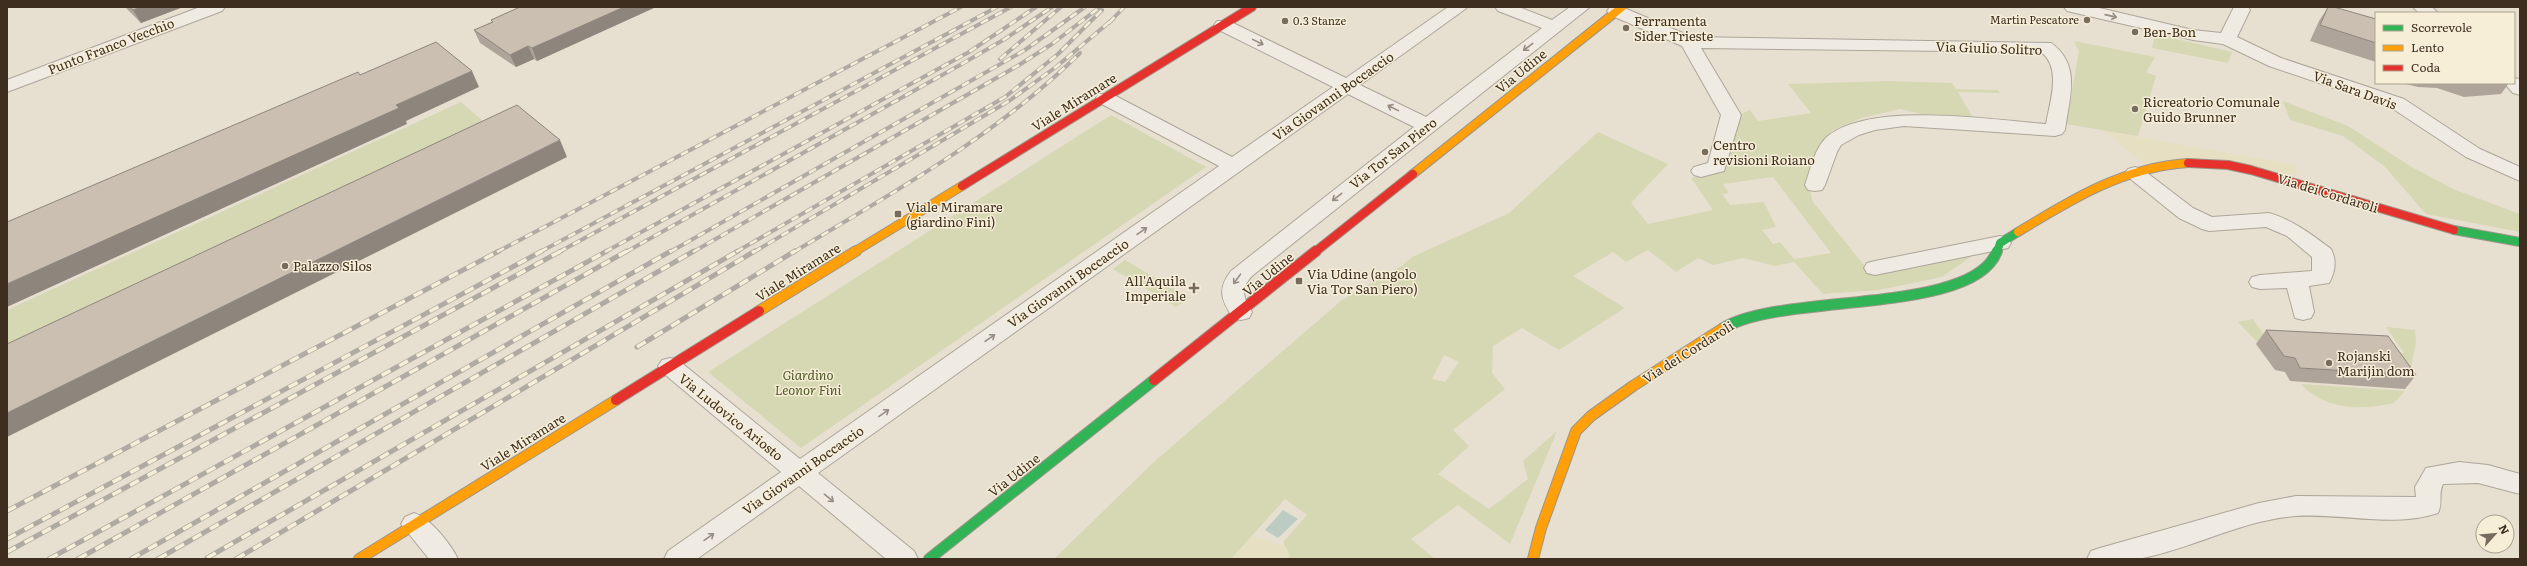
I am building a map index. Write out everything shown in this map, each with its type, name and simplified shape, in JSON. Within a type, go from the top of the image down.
[{"type":"main road","name":"Viale Miramare","points":[[359,559],[1252,7]]},
{"type":"main road","name":"Via Udine","points":[[929,559],[1241,312],[1619,9]]},
{"type":"main road","name":"Via dei Cordaroli","points":[[1533,559],[1541,528],[1576,431],[1591,416],[1633,386],[1731,323],[1765,313],[1874,301],[1953,286],[1979,273],[1994,260],[2000,243],[2091,193],[2135,173],[2160,165],[2190,163],[2226,166],[2277,177],[2383,210],[2458,230],[2520,242]]},
{"type":"street","name":"Punto Franco Vecchio","points":[[7,86],[216,7]]},
{"type":"street","name":"Via Giovanni Boccaccio","points":[[677,559],[1459,7]]},
{"type":"street","points":[[1504,7],[1554,27]]},
{"type":"street","name":"Via Tor San Piero","points":[[1241,312],[1231,298],[1232,289],[1239,276],[1581,7]]},
{"type":"street","name":"Via Sara Davis","points":[[2073,7],[2193,34],[2227,39],[2275,62],[2397,103],[2473,153],[2520,175]]},
{"type":"street","points":[[2227,39],[2242,8]]},
{"type":"street","name":"Via Giulio Solitro","points":[[1619,9],[1689,42],[2045,47],[2056,54],[2063,77],[2055,130],[1904,120],[1887,121],[1854,131],[1839,138],[1830,146],[1815,185]]},
{"type":"street","points":[[1223,25],[1428,126]]},
{"type":"street","points":[[1689,42],[1731,115],[1717,167],[1701,172]]},
{"type":"street","points":[[1105,98],[1234,166]]},
{"type":"street","points":[[2135,173],[2186,213],[2209,224],[2269,220],[2294,230],[2323,254],[2324,267],[2321,278],[2260,282]]},
{"type":"street","name":"Via dei Cordaroli","points":[[1875,268],[2000,243]]},
{"type":"street","points":[[2300,279],[2298,288],[2303,312]]},
{"type":"street","name":"Via Ludovico Ariosto","points":[[670,366],[798,473],[905,559]]},
{"type":"street","points":[[2100,559],[2259,513],[2296,506],[2406,508],[2429,506],[2428,488],[2435,475],[2462,471],[2484,473],[2520,484]]},
{"type":"street","points":[[414,524],[445,559]]},
{"type":"shaded area","points":[[2102,130],[2295,165],[2296,175],[2233,164],[2145,164]]},
{"type":"shaded area","points":[[1283,510],[1298,519],[1278,538],[1265,530]]},
{"type":"shaded area","points":[[1252,536],[1285,546],[1290,556],[1288,559],[1231,559]]},
{"type":"green space","points":[[2155,34],[2232,52],[2228,63],[2152,48]]},
{"type":"green space","points":[[2074,41],[2155,57],[2146,72],[2156,76],[2138,136],[2066,124],[2079,51]]},
{"type":"green space","points":[[1889,81],[1952,83],[1956,89],[1998,90],[2000,93],[1958,92],[1972,116],[1926,115],[1900,109],[1862,118],[1833,130],[1819,145],[1808,183],[1813,202],[1871,274],[1976,253],[1942,277],[1879,290],[1823,294],[1794,262],[1775,266],[1743,258],[1713,265],[1698,258],[1676,272],[1648,250],[1626,262],[1613,252],[1573,276],[1625,308],[1559,350],[1522,328],[1493,346],[1492,373],[1505,389],[1453,430],[1469,446],[1438,474],[1489,509],[1528,479],[1523,461],[1557,431],[1510,544],[1458,505],[1411,539],[1435,559],[1288,559],[1290,556],[1283,542],[1307,515],[1285,499],[1231,559],[1054,559],[1156,460],[1342,300],[1403,265],[1412,257],[1509,213],[1598,132],[1668,164],[1631,203],[1648,224],[1713,210],[1691,178],[1722,170],[1737,116],[1750,110],[1758,121],[1811,113],[1788,84]],"holes":[[[1773,177],[1831,253],[1794,259],[1780,242],[1773,244],[1762,230],[1776,227],[1764,202],[1730,205],[1722,194],[1729,193],[1723,184]],[[1444,355],[1459,362],[1445,382],[1432,379]]]},
{"type":"green space","points":[[2283,101],[2348,126],[2410,166],[2453,189],[2520,214],[2520,232],[2426,214],[2384,166],[2343,136],[2290,120]]},
{"type":"green space","points":[[461,102],[493,130],[7,362],[7,310]]},
{"type":"green space","name":"Giardino Leonor Fini","points":[[1111,115],[1206,167],[801,448],[708,372]]},
{"type":"green space","points":[[1125,260],[1189,298],[1176,307],[1113,269]]},
{"type":"green space","points":[[2253,319],[2267,340],[2257,342],[2238,322]]},
{"type":"green space","points":[[2386,327],[2415,330],[2416,342],[2407,387],[2388,359],[2404,353]]},
{"type":"green space","points":[[2301,384],[2405,391],[2394,403],[2369,407],[2357,407],[2333,404],[2311,393]]},
{"type":"building","points":[[130,7],[141,7],[133,10]]},
{"type":"building","points":[[520,7],[624,7],[532,48],[528,46],[510,55],[474,30],[493,22],[491,20]]},
{"type":"building","points":[[2328,7],[2334,7],[2375,19],[2375,43],[2320,25]]},
{"type":"building","points":[[436,42],[472,71],[396,105],[399,108],[7,284],[7,222],[358,72],[360,75]]},
{"type":"building","name":"Palazzo Silos","points":[[517,105],[560,140],[7,413],[7,344]]},
{"type":"building","points":[[2266,330],[2388,336],[2416,375],[2300,368],[2295,358],[2284,356]]},
{"type":"railway","points":[[497,252],[961,7]]},
{"type":"railway","points":[[540,252],[997,7]]},
{"type":"railway","points":[[559,252],[1011,7]]},
{"type":"railway","points":[[605,252],[969,52],[1036,7]]},
{"type":"railway","points":[[626,252],[960,65],[1005,39],[1052,7]]},
{"type":"railway","points":[[1000,59],[1061,7]]},
{"type":"railway","points":[[670,252],[1025,50],[1085,7]]},
{"type":"railway","points":[[693,252],[1019,65],[1052,44],[1100,7]]},
{"type":"railway","points":[[1112,20],[1124,7]]},
{"type":"railway","points":[[736,252],[1005,97],[1058,54],[1102,10]]},
{"type":"railway","points":[[754,252],[1009,101],[1056,67],[1112,20]]},
{"type":"railway","points":[[1109,23],[1112,20]]},
{"type":"railway","points":[[794,252],[906,185],[979,137],[1048,83],[1080,53]]},
{"type":"railway","points":[[7,511],[499,251]]},
{"type":"railway","points":[[7,539],[542,251]]},
{"type":"railway","points":[[7,552],[561,251]]},
{"type":"railway","points":[[49,559],[607,251]]},
{"type":"railway","points":[[78,559],[627,251]]},
{"type":"railway","points":[[131,559],[671,251]]},
{"type":"railway","points":[[158,559],[694,251]]},
{"type":"railway","points":[[207,558],[738,251]]},
{"type":"railway","points":[[236,559],[755,251]]},
{"type":"railway","points":[[637,347],[795,251]]},
{"type":"traffic: fast","points":[[2454,230],[2520,242]]},
{"type":"traffic: fast","points":[[1722,329],[1731,323],[1765,313],[1875,301],[1953,286],[1979,273],[1994,260],[2000,243],[2018,232]]},
{"type":"traffic: fast","points":[[929,559],[1154,380]]},
{"type":"traffic: slow","points":[[1413,174],[1622,7]]},
{"type":"traffic: slow","points":[[2018,232],[2057,208],[2121,176],[2166,164],[2188,163]]},
{"type":"traffic: slow","points":[[759,311],[962,186]]},
{"type":"traffic: slow","points":[[1533,559],[1541,528],[1576,431],[1591,416],[1633,386],[1722,329]]},
{"type":"traffic: slow","points":[[359,559],[616,400]]},
{"type":"traffic: jam","points":[[962,186],[1252,7]]},
{"type":"traffic: jam","points":[[2188,163],[2228,165],[2251,170],[2454,230]]},
{"type":"traffic: jam","points":[[1154,380],[1413,174]]},
{"type":"traffic: jam","points":[[616,400],[759,311]]},
{"type":"place","name":"Martin Pescatore","points":[[2087,20]]},
{"type":"place","name":"0.3 Stanze","points":[[1285,21]]},
{"type":"place","name":"Ferramenta Sider Trieste","points":[[1626,28]]},
{"type":"place","name":"Ben-Bon","points":[[2135,32]]},
{"type":"place","name":"Ricreatorio Comunale Guido Brunner","points":[[2135,109]]},
{"type":"place","name":"Centro revisioni Roiano","points":[[1705,152]]},
{"type":"place","name":"Viale Miramare (giardino Fini)","points":[[898,214]]},
{"type":"place","name":"Palazzo Silos","points":[[285,266]]},
{"type":"place","name":"Via Udine (angolo Via Tor San Piero)","points":[[1299,281]]},
{"type":"place","name":"All'Aquila Imperiale","points":[[1194,288]]},
{"type":"place","name":"Rojanski Marijin dom","points":[[2329,363]]}]
